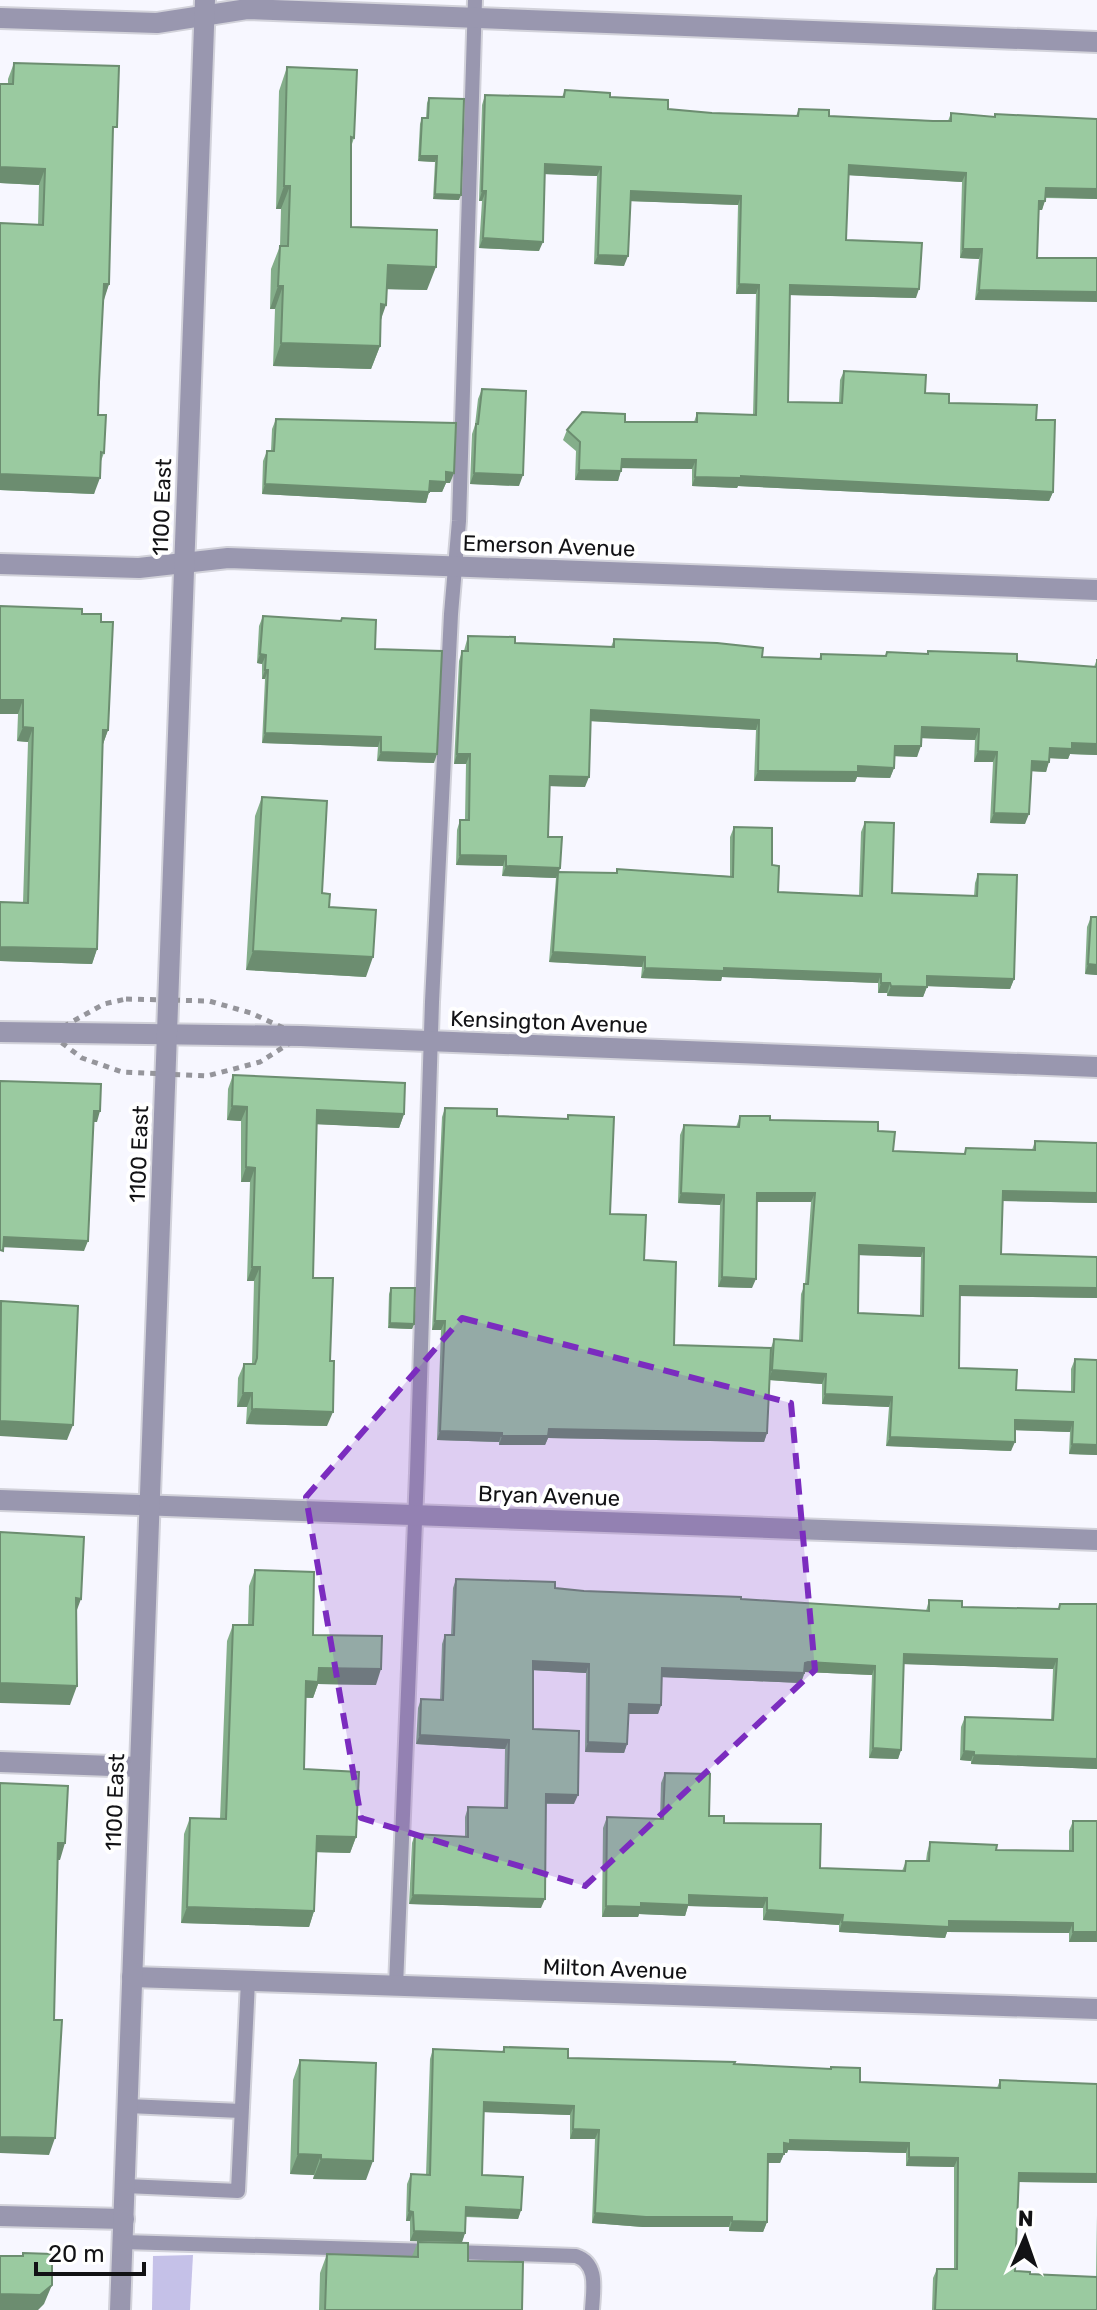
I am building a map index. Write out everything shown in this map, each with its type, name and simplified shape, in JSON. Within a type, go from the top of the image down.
[{"type":"street","points":[[0,18],[157,23],[204,8],[475,9],[1097,42]]},
{"type":"street","name":"1100 East","points":[[120,2310],[204,8]]},
{"type":"street","name":"Emerson Avenue","points":[[0,564],[139,568],[228,558],[1097,590]]},
{"type":"street","name":"Kensington Avenue","points":[[0,1032],[301,1036],[1097,1067]]},
{"type":"street","name":"Bryan Avenue","points":[[0,1500],[1097,1540]]},
{"type":"street","points":[[0,1762],[140,1767]]},
{"type":"street","name":"Milton Avenue","points":[[132,1977],[1097,2009]]},
{"type":"street","points":[[0,2216],[124,2219]]},
{"type":"lane","points":[[396,1986],[431,1042],[459,521],[475,9]]},
{"type":"lane","points":[[125,2186],[238,2191],[248,1981]]},
{"type":"lane","points":[[128,2106],[241,2111]]},
{"type":"lane","points":[[123,2242],[576,2256],[586,2259],[593,2269],[592,2310]]},
{"type":"highlighted area","points":[[462,1318],[791,1403],[815,1670],[585,1886],[361,1818],[306,1497]]},
{"type":"shaded area","points":[[193,2255],[190,2310],[152,2310],[153,2256]]},
{"type":"building","points":[[14,63],[119,66],[117,127],[113,127],[109,284],[104,284],[99,382],[98,415],[106,415],[100,478],[0,474],[0,223],[43,225],[45,169],[0,167],[0,84],[13,84]]},
{"type":"building","points":[[287,67],[357,70],[354,138],[351,137],[351,227],[437,230],[436,267],[388,265],[386,305],[381,304],[380,346],[281,343],[283,286],[278,286],[280,246],[288,246],[290,186],[284,186]]},
{"type":"building","points":[[565,90],[610,93],[610,97],[668,100],[668,109],[712,113],[798,116],[799,109],[829,110],[829,116],[933,121],[951,121],[951,113],[1097,119],[1097,189],[1046,188],[1045,201],[1039,201],[1037,258],[1097,258],[1097,292],[979,290],[982,249],[963,249],[966,173],[849,165],[846,240],[922,243],[919,289],[790,285],[788,402],[842,403],[844,371],[926,375],[925,393],[949,394],[949,403],[1037,405],[1036,420],[1055,420],[1053,492],[741,476],[695,477],[696,460],[622,459],[621,471],[579,470],[580,442],[567,430],[582,412],[625,414],[625,422],[697,422],[697,413],[756,415],[759,285],[739,284],[741,196],[631,191],[628,256],[598,255],[601,167],[545,164],[543,242],[483,238],[485,95],[564,97]]},
{"type":"building","points":[[429,98],[464,99],[461,195],[435,194],[437,156],[420,156],[422,118],[428,118]]},
{"type":"building","points":[[482,389],[526,391],[523,475],[474,473],[476,424]]},
{"type":"building","points":[[276,419],[456,423],[454,473],[446,472],[446,482],[430,481],[429,492],[265,484],[267,451],[274,451]]},
{"type":"building","points":[[0,606],[82,609],[82,614],[101,614],[101,622],[113,622],[108,730],[103,730],[97,949],[0,947],[0,902],[28,903],[33,728],[23,727],[23,700],[0,700]]},
{"type":"building","points":[[263,616],[376,620],[375,649],[442,651],[437,754],[381,752],[381,737],[265,733],[268,670],[265,670],[266,655],[260,654]]},
{"type":"building","points":[[468,636],[515,637],[515,643],[614,647],[614,639],[717,643],[763,648],[762,657],[821,659],[821,654],[886,656],[887,652],[1017,654],[1017,661],[1097,667],[1097,744],[1072,743],[1072,749],[1050,748],[1049,762],[1032,761],[1029,814],[994,813],[997,752],[978,751],[979,729],[922,727],[921,746],[895,746],[894,768],[858,766],[858,772],[758,771],[759,720],[591,710],[589,777],[550,776],[548,837],[562,837],[560,868],[506,866],[506,856],[460,855],[460,820],[469,820],[470,754],[457,754],[462,651],[468,651]]},
{"type":"building","points":[[262,797],[327,801],[322,893],[330,894],[329,907],[376,910],[373,957],[253,951]]},
{"type":"building","points":[[865,822],[894,823],[892,893],[977,896],[978,874],[1017,875],[1014,979],[927,976],[927,987],[891,986],[890,983],[881,983],[881,974],[645,968],[645,957],[553,952],[558,872],[617,873],[617,869],[733,877],[734,827],[772,828],[772,865],[779,866],[778,892],[862,896]]},
{"type":"building","points":[[1091,917],[1097,917],[1097,965],[1088,964]]},
{"type":"building","points":[[233,1075],[405,1083],[404,1114],[317,1110],[313,1278],[333,1278],[330,1361],[334,1361],[333,1412],[252,1409],[252,1393],[243,1393],[244,1364],[255,1364],[257,1358],[260,1267],[252,1267],[255,1168],[246,1167],[247,1107],[232,1106]]},
{"type":"building","points":[[0,1081],[101,1084],[100,1111],[94,1111],[88,1241],[4,1237],[3,1251],[0,1250]]},
{"type":"building","points":[[445,1108],[497,1109],[497,1116],[614,1117],[610,1214],[646,1215],[644,1260],[676,1262],[674,1345],[771,1348],[767,1433],[549,1429],[548,1436],[502,1436],[502,1433],[440,1431],[445,1321],[435,1321]]},
{"type":"building","points":[[740,1116],[770,1116],[770,1120],[878,1122],[878,1131],[895,1132],[893,1151],[965,1154],[966,1148],[1035,1150],[1035,1141],[1097,1143],[1097,1193],[1003,1191],[1001,1254],[1097,1257],[1097,1288],[960,1286],[959,1368],[1017,1370],[1016,1390],[1074,1392],[1075,1359],[1097,1360],[1097,1445],[1072,1444],[1073,1422],[1015,1420],[1015,1442],[890,1437],[892,1397],[825,1394],[826,1374],[772,1370],[774,1339],[802,1341],[804,1284],[808,1284],[815,1193],[757,1193],[756,1279],[722,1277],[724,1195],[681,1193],[684,1125],[739,1127]],"holes":[[[859,1245],[924,1248],[923,1316],[858,1313]]]},
{"type":"building","points":[[391,1288],[415,1288],[414,1324],[390,1323]]},
{"type":"building","points":[[1,1301],[78,1306],[73,1425],[0,1421]]},
{"type":"building","points":[[0,1532],[84,1537],[81,1599],[76,1598],[77,1686],[0,1683]]},
{"type":"building","points":[[255,1570],[314,1572],[313,1635],[382,1636],[381,1669],[319,1668],[318,1682],[306,1681],[304,1769],[359,1772],[356,1837],[317,1836],[314,1911],[187,1907],[190,1818],[226,1819],[233,1625],[253,1625]]},
{"type":"building","points":[[456,1579],[555,1582],[555,1588],[584,1591],[741,1597],[929,1611],[929,1600],[962,1601],[962,1607],[1059,1609],[1060,1604],[1097,1604],[1097,1759],[974,1755],[974,1752],[964,1751],[965,1717],[1053,1720],[1057,1659],[904,1654],[901,1750],[873,1748],[875,1666],[808,1662],[805,1663],[804,1673],[662,1668],[661,1705],[629,1704],[627,1744],[588,1742],[589,1664],[533,1661],[533,1729],[579,1731],[578,1795],[546,1794],[545,1899],[413,1895],[415,1834],[468,1837],[468,1807],[507,1808],[509,1740],[420,1735],[421,1699],[443,1700],[445,1635],[454,1635]]},
{"type":"building","points":[[665,1773],[710,1774],[709,1816],[724,1816],[724,1823],[821,1824],[820,1868],[905,1871],[906,1861],[929,1861],[930,1842],[997,1845],[996,1850],[1073,1851],[1073,1821],[1097,1821],[1097,1932],[1073,1932],[1073,1923],[949,1921],[949,1927],[842,1922],[843,1915],[767,1910],[767,1898],[689,1895],[689,1905],[641,1903],[641,1907],[606,1906],[607,1817],[663,1819]]},
{"type":"building","points":[[0,1783],[68,1786],[65,1843],[58,1843],[54,2020],[62,2020],[55,2138],[0,2137]]},
{"type":"building","points":[[504,2047],[568,2049],[568,2058],[860,2068],[860,2082],[1000,2088],[1000,2080],[1097,2084],[1097,2174],[1019,2173],[1015,2271],[1097,2277],[1097,2310],[935,2310],[937,2269],[957,2269],[958,2158],[909,2157],[909,2143],[790,2140],[790,2144],[784,2143],[784,2154],[768,2154],[767,2222],[732,2221],[732,2217],[646,2217],[595,2213],[599,2130],[573,2129],[574,2106],[484,2102],[482,2175],[523,2177],[521,2210],[466,2207],[465,2233],[414,2231],[413,2212],[409,2211],[411,2174],[430,2175],[433,2049],[504,2052]]},
{"type":"building","points":[[300,2060],[376,2063],[373,2161],[321,2159],[321,2155],[298,2154]]},
{"type":"building","points":[[418,2242],[468,2243],[468,2261],[523,2262],[522,2310],[325,2310],[327,2254],[418,2257]]},
{"type":"building","points":[[23,2253],[52,2254],[52,2285],[40,2295],[0,2294],[0,2256],[23,2256]]}]
